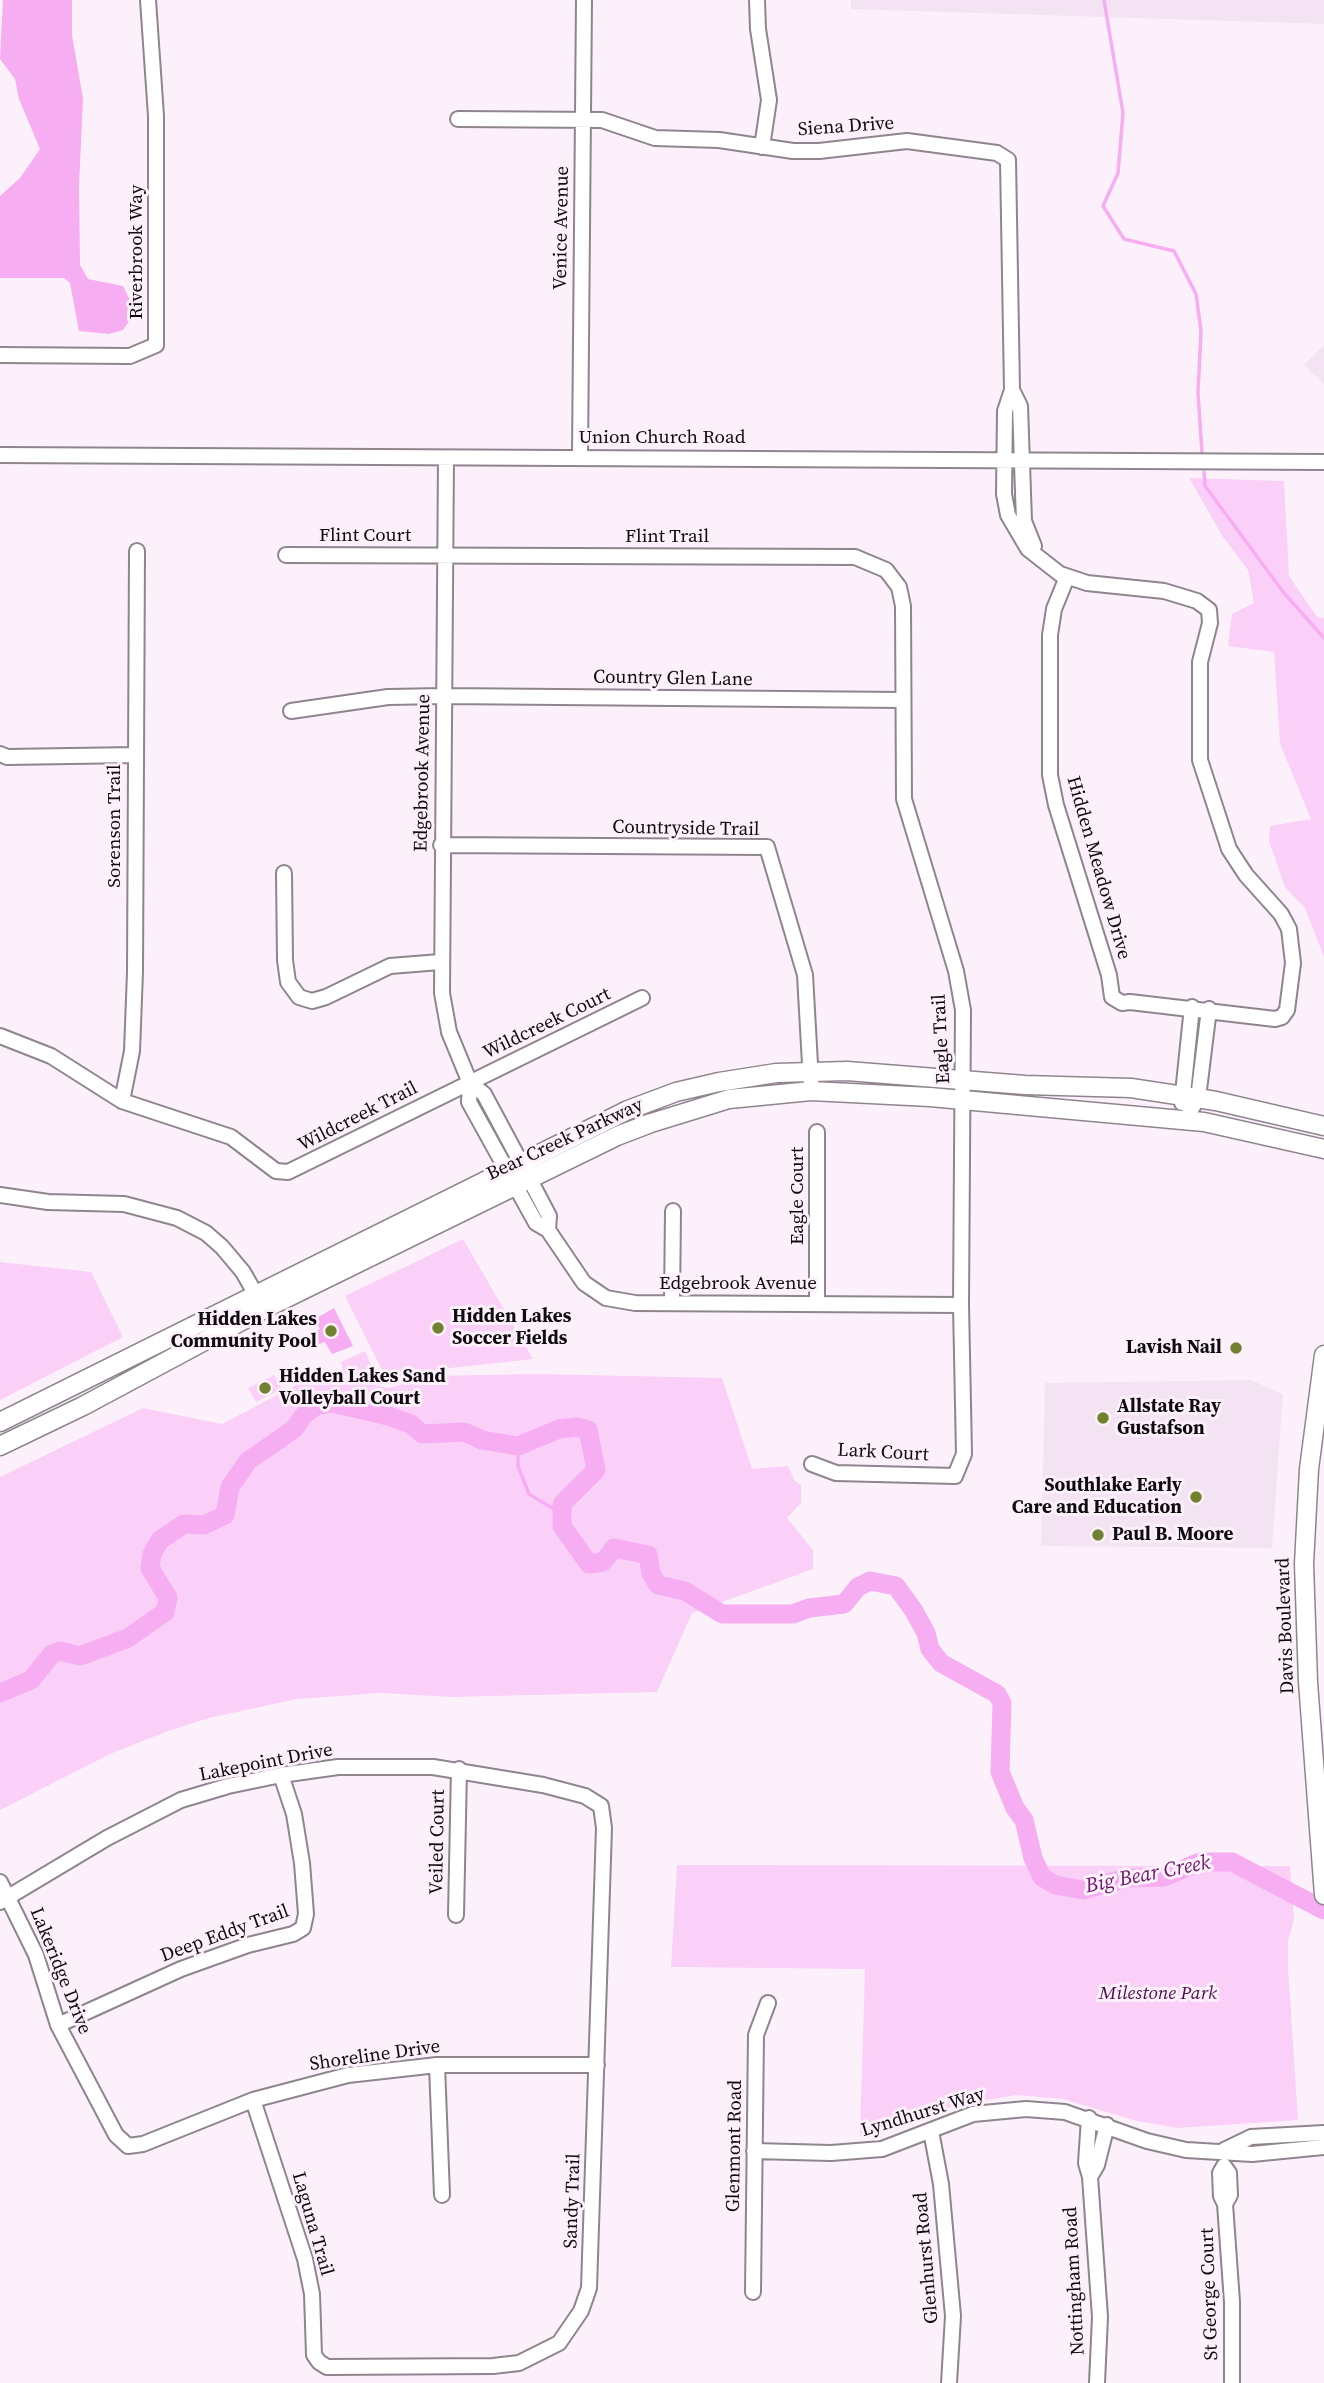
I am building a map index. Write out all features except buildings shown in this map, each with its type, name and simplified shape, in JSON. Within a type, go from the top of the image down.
[{"type":"main road","name":"Bear Creek Parkway","points":[[0,1446],[83,1406],[260,1302],[512,1166],[628,1110],[676,1092],[757,1075],[811,1071],[866,1072],[963,1081],[1131,1088],[1189,1096],[1324,1126]]},
{"type":"main road","name":"Bear Creek Parkway","points":[[0,1422],[632,1130],[729,1099],[811,1091],[965,1101],[1185,1120],[1324,1149]]},
{"type":"main road","name":"Davis Boulevard","points":[[1324,1355],[1309,1469],[1304,1564],[1308,1682],[1323,1835],[1324,1895]]},
{"type":"street","name":"Riverbrook Way","points":[[0,355],[130,356],[156,345],[156,116],[148,0]]},
{"type":"street","name":"Venice Avenue","points":[[580,456],[584,0]]},
{"type":"street","points":[[757,0],[758,29],[769,100],[762,147]]},
{"type":"street","name":"Siena Drive","points":[[458,119],[583,119],[602,121],[655,138],[819,151],[907,141],[1005,157],[1011,165],[1012,390],[1005,411],[1004,494],[1008,515],[1028,549],[1061,574]]},
{"type":"street","name":"Siena Drive","points":[[1012,390],[1020,406],[1026,528],[1032,543],[1061,574]]},
{"type":"street","name":"Union Church Road","points":[[0,455],[1324,462]]},
{"type":"street","name":"Edgebrook Avenue","points":[[446,458],[440,962],[446,1021],[470,1083],[469,1102],[522,1182],[549,1216],[548,1230],[584,1283],[606,1298],[635,1303],[961,1304]]},
{"type":"street","name":"Sorenson Trail","points":[[122,1101],[132,1051],[137,551]]},
{"type":"street","name":"Flint Court","points":[[286,555],[444,555]]},
{"type":"street","name":"Flint Trail","points":[[444,555],[855,557],[886,570]]},
{"type":"street","name":"Eagle Trail","points":[[886,570],[899,587],[903,600],[904,799],[961,990],[965,1101],[961,1304],[964,1454],[955,1476]]},
{"type":"street","name":"Hidden Meadow Drive","points":[[1061,574],[1087,583],[1164,591],[1196,601],[1209,610],[1210,623],[1200,662],[1200,760],[1229,849],[1289,929],[1294,954],[1287,1010],[1282,1017],[1275,1019],[1192,1007],[1122,1003],[1113,999],[1109,975],[1058,813],[1049,760],[1050,635],[1061,574]]},
{"type":"street","name":"Country Glen Lane","points":[[291,711],[388,697],[902,700]]},
{"type":"street","points":[[0,754],[7,757],[135,755]]},
{"type":"street","name":"Countryside Trail","points":[[442,845],[767,847],[805,975],[811,1091]]},
{"type":"street","points":[[284,873],[286,971],[288,982],[299,997],[312,1001],[326,997],[390,966],[440,962]]},
{"type":"street","name":"Wildcreek Court","points":[[470,1083],[642,998]]},
{"type":"street","points":[[1189,1096],[1192,1007]]},
{"type":"street","points":[[1185,1120],[1209,1009]]},
{"type":"street","name":"Wildcreek Trail","points":[[0,1036],[51,1056],[122,1101],[231,1136],[276,1171],[288,1172],[470,1083]]},
{"type":"street","name":"Eagle Court","points":[[817,1132],[817,1303]]},
{"type":"street","points":[[0,1195],[41,1201],[124,1204],[177,1218],[206,1233],[222,1247],[243,1272],[260,1302]]},
{"type":"street","points":[[672,1303],[673,1211]]},
{"type":"street","name":"Lark Court","points":[[812,1464],[835,1474],[955,1476]]},
{"type":"street","name":"Lakepoint Drive","points":[[5,1899],[107,1838],[181,1800],[228,1786],[281,1775],[338,1767],[390,1765],[459,1769],[585,1796],[601,1806]]},
{"type":"street","name":"Veiled Court","points":[[456,1915],[459,1769]]},
{"type":"street","name":"Deep Eddy Trail","points":[[58,2025],[181,1969],[248,1945],[293,1934],[303,1928],[306,1914],[302,1863],[294,1814],[281,1775]]},
{"type":"street","name":"Sandy Trail","points":[[319,2362],[327,2367],[493,2366],[519,2363],[559,2343],[582,2311],[589,2288],[604,1828],[601,1806]]},
{"type":"street","name":"Lakeridge Drive","points":[[0,1882],[5,1899],[36,1955],[58,2025],[116,2134],[128,2146]]},
{"type":"street","name":"Glenmont Road","points":[[753,2292],[756,2035],[768,2003]]},
{"type":"street","points":[[437,2065],[442,2195]]},
{"type":"street","name":"Shoreline Drive","points":[[128,2146],[143,2144],[253,2100],[348,2075],[437,2065],[597,2065]]},
{"type":"street","name":"Laguna Trail","points":[[253,2100],[306,2259],[312,2294],[314,2355],[319,2362]]},
{"type":"street","name":"Lyndhurst Way","points":[[754,2151],[854,2153],[881,2149],[973,2114],[999,2110],[1047,2109],[1089,2119],[1167,2146],[1252,2154],[1324,2147]]},
{"type":"street","name":"Nottingham Road","points":[[1089,2119],[1086,2164],[1090,2177],[1100,2338],[1097,2383]]},
{"type":"street","name":"Nottingham Road","points":[[1090,2177],[1097,2165],[1107,2125]]},
{"type":"street","name":"Glenhurst Road","points":[[931,2131],[942,2191],[953,2316],[949,2383]]},
{"type":"street","name":"Lyndhurst Way","points":[[1223,2150],[1251,2137],[1324,2133]]},
{"type":"street","name":"St George Court","points":[[1223,2150],[1230,2195],[1225,2204],[1232,2302],[1232,2383]]},
{"type":"shaded area","points":[[3,0],[72,0],[72,35],[83,99],[79,186],[80,265],[88,279],[123,286],[129,298],[130,320],[123,330],[109,334],[79,331],[70,283],[64,278],[0,278],[0,196],[20,178],[40,149],[19,99],[15,79],[0,59]]},
{"type":"shaded area","points":[[851,0],[1324,0],[1324,24],[851,9]]},
{"type":"shaded area","points":[[1324,345],[1324,384],[1304,365]]},
{"type":"shaded area","name":"Hidden Lakes Community Pool","points":[[334,1308],[353,1346],[332,1354],[325,1342],[319,1344],[313,1333],[320,1329],[315,1319]]},
{"type":"shaded area","points":[[1251,1380],[1283,1394],[1272,1548],[1041,1546],[1045,1383]]},
{"type":"green space","points":[[1189,478],[1284,481],[1289,576],[1317,617],[1324,618],[1324,957],[1305,908],[1285,887],[1269,841],[1270,826],[1311,819],[1280,744],[1274,652],[1228,646],[1232,614],[1254,603],[1248,570],[1223,537]]},
{"type":"green space","name":"Hidden Lakes Soccer Fields","points":[[463,1239],[533,1359],[432,1370],[389,1384],[345,1296]]},
{"type":"green space","points":[[0,1262],[91,1272],[123,1337],[0,1400]]},
{"type":"green space","points":[[365,1351],[373,1369],[370,1378],[344,1374],[341,1362]]},
{"type":"green space","points":[[321,1372],[388,1388],[432,1376],[536,1374],[722,1378],[752,1469],[788,1466],[795,1481],[801,1485],[801,1503],[787,1518],[813,1550],[813,1569],[692,1613],[657,1692],[451,1697],[380,1693],[297,1699],[209,1718],[168,1731],[110,1754],[0,1810],[0,1477],[143,1408],[222,1424]]},
{"type":"green space","name":"Hidden Lakes Sand Volleyball Court","points":[[274,1375],[282,1389],[256,1402],[248,1388]]},
{"type":"green space","name":"Milestone Park","points":[[677,1865],[1290,1866],[1294,1919],[1288,1941],[1288,1967],[1298,2120],[1178,2128],[1137,2121],[1063,2099],[1016,2095],[953,2106],[895,2129],[860,2137],[865,1969],[671,1967]]},
{"type":"waterway","points":[[1104,0],[1123,113],[1118,173],[1103,206],[1124,239],[1174,251],[1196,294],[1201,331],[1198,393],[1202,453]]},
{"type":"waterway","points":[[1204,472],[1205,486],[1284,593],[1324,638]]},
{"type":"waterway","name":"Big Bear Creek","points":[[0,1693],[31,1680],[52,1654],[60,1651],[80,1656],[128,1638],[165,1612],[168,1598],[150,1568],[152,1554],[160,1540],[184,1524],[204,1525],[225,1515],[230,1487],[248,1461],[294,1429],[304,1415],[317,1405],[332,1403],[388,1416],[411,1424],[422,1434],[464,1432],[482,1440],[518,1446],[559,1429],[577,1427],[588,1430],[596,1470],[562,1504],[562,1526],[589,1564],[603,1562],[614,1548],[648,1555],[651,1573],[658,1585],[685,1591],[722,1614],[793,1614],[809,1608],[844,1604],[858,1587],[870,1581],[896,1586],[914,1611],[926,1633],[930,1649],[941,1663],[997,1694],[1002,1703],[1000,1772],[1015,1808],[1024,1820],[1033,1858],[1042,1877],[1055,1885],[1083,1890],[1127,1878],[1164,1877],[1200,1862],[1232,1862],[1324,1910]]},
{"type":"waterway","points":[[518,1446],[518,1466],[529,1494],[562,1514]]},
{"type":"place","name":"Hidden Lakes Soccer Fields","points":[[438,1328]]},
{"type":"place","name":"Hidden Lakes Community Pool","points":[[331,1331]]},
{"type":"place","name":"Lavish Nail","points":[[1236,1348]]},
{"type":"place","name":"Hidden Lakes Sand Volleyball Court","points":[[265,1388]]},
{"type":"place","name":"Allstate Ray Gustafson","points":[[1103,1418]]},
{"type":"place","name":"Southlake Early Care and Education","points":[[1196,1497]]},
{"type":"place","name":"Paul B. Moore","points":[[1098,1535]]}]
